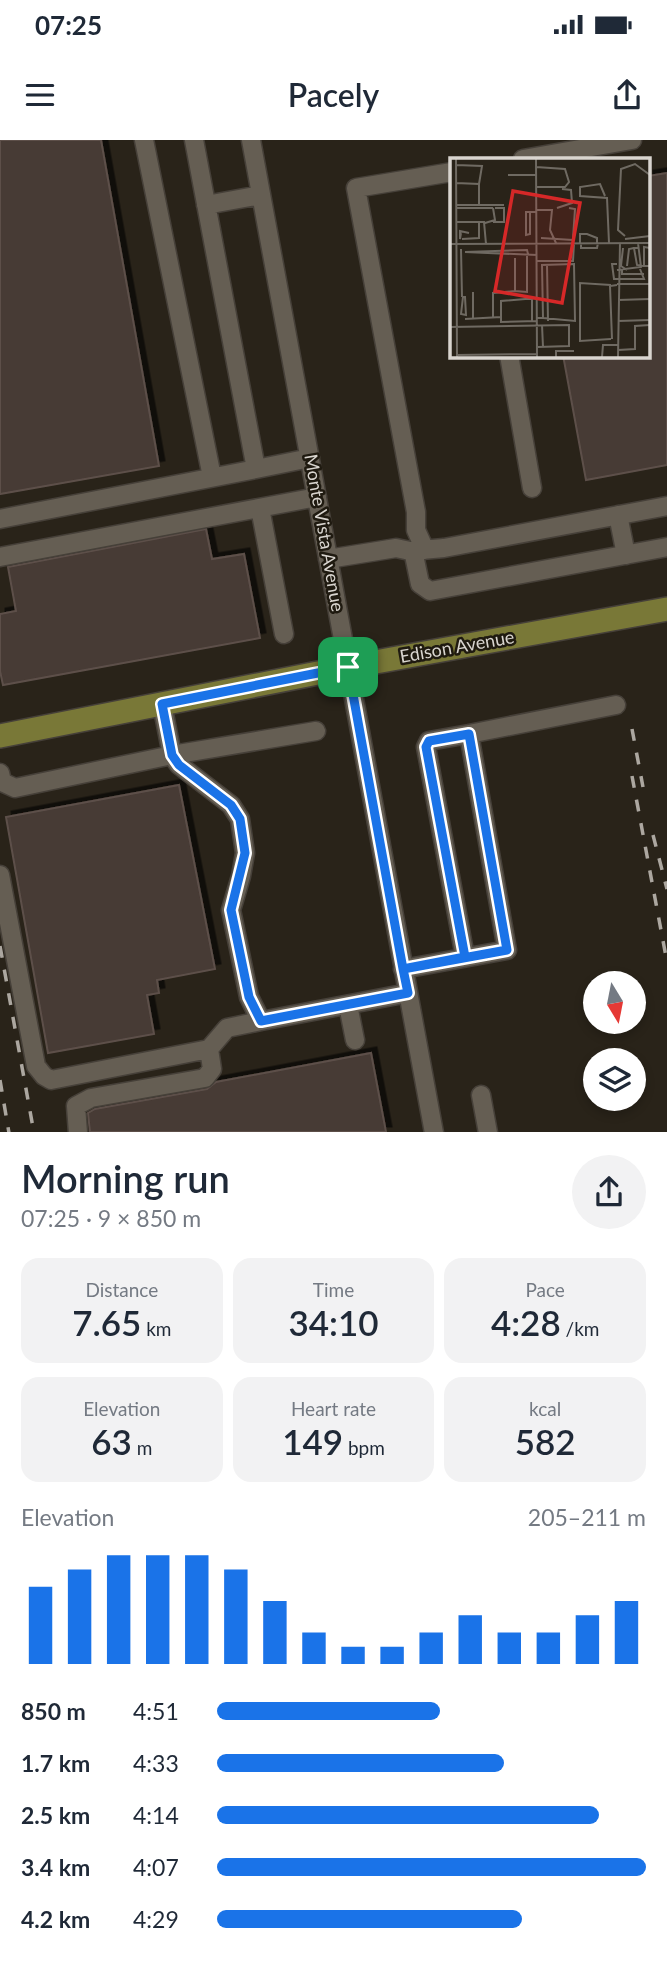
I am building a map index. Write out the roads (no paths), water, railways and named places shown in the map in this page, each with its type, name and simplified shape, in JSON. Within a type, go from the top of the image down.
[{"type":"main road","name":"Edison Avenue","points":[[0,736],[348,667],[667,609]]},
{"type":"street","points":[[144,140],[212,477]]},
{"type":"street","points":[[194,140],[256,468]]},
{"type":"street","name":"Monte Vista Avenue","points":[[251,140],[433,1132]]},
{"type":"street","points":[[529,158],[632,140]]},
{"type":"street","points":[[450,172],[356,188],[416,512],[417,550],[414,555],[420,584],[430,591],[667,547]]},
{"type":"street","points":[[206,205],[261,195]]},
{"type":"street","points":[[509,357],[532,488]]},
{"type":"street","points":[[0,519],[310,458]]},
{"type":"street","points":[[0,557],[317,497]]},
{"type":"street","points":[[328,559],[396,548],[444,548],[667,506]]},
{"type":"street","points":[[260,508],[284,634]]},
{"type":"street","points":[[618,514],[626,555]]},
{"type":"street","points":[[162,704],[172,755],[179,765],[231,805],[240,819],[245,853],[231,910],[249,997],[261,1021]]},
{"type":"street","points":[[465,957],[426,747],[429,741],[616,705]]},
{"type":"street","points":[[1,780],[15,788],[172,755],[316,731]]},
{"type":"street","points":[[403,969],[507,950],[469,734]]},
{"type":"street","points":[[0,875],[36,1066],[51,1080],[209,1049],[227,1028],[408,993]]},
{"type":"street","points":[[348,1004],[355,1040]]},
{"type":"street","points":[[79,1132],[76,1106],[91,1098],[205,1077],[212,1069],[209,1049]]},
{"type":"street","points":[[481,1095],[488,1132]]},
{"type":"railway","points":[[632,729],[643,787]]},
{"type":"railway","points":[[632,776],[667,962]]},
{"type":"railway","points":[[653,835],[667,889]]},
{"type":"railway","points":[[0,946],[34,1132]]},
{"type":"railway","points":[[0,1080],[9,1132]]}]
